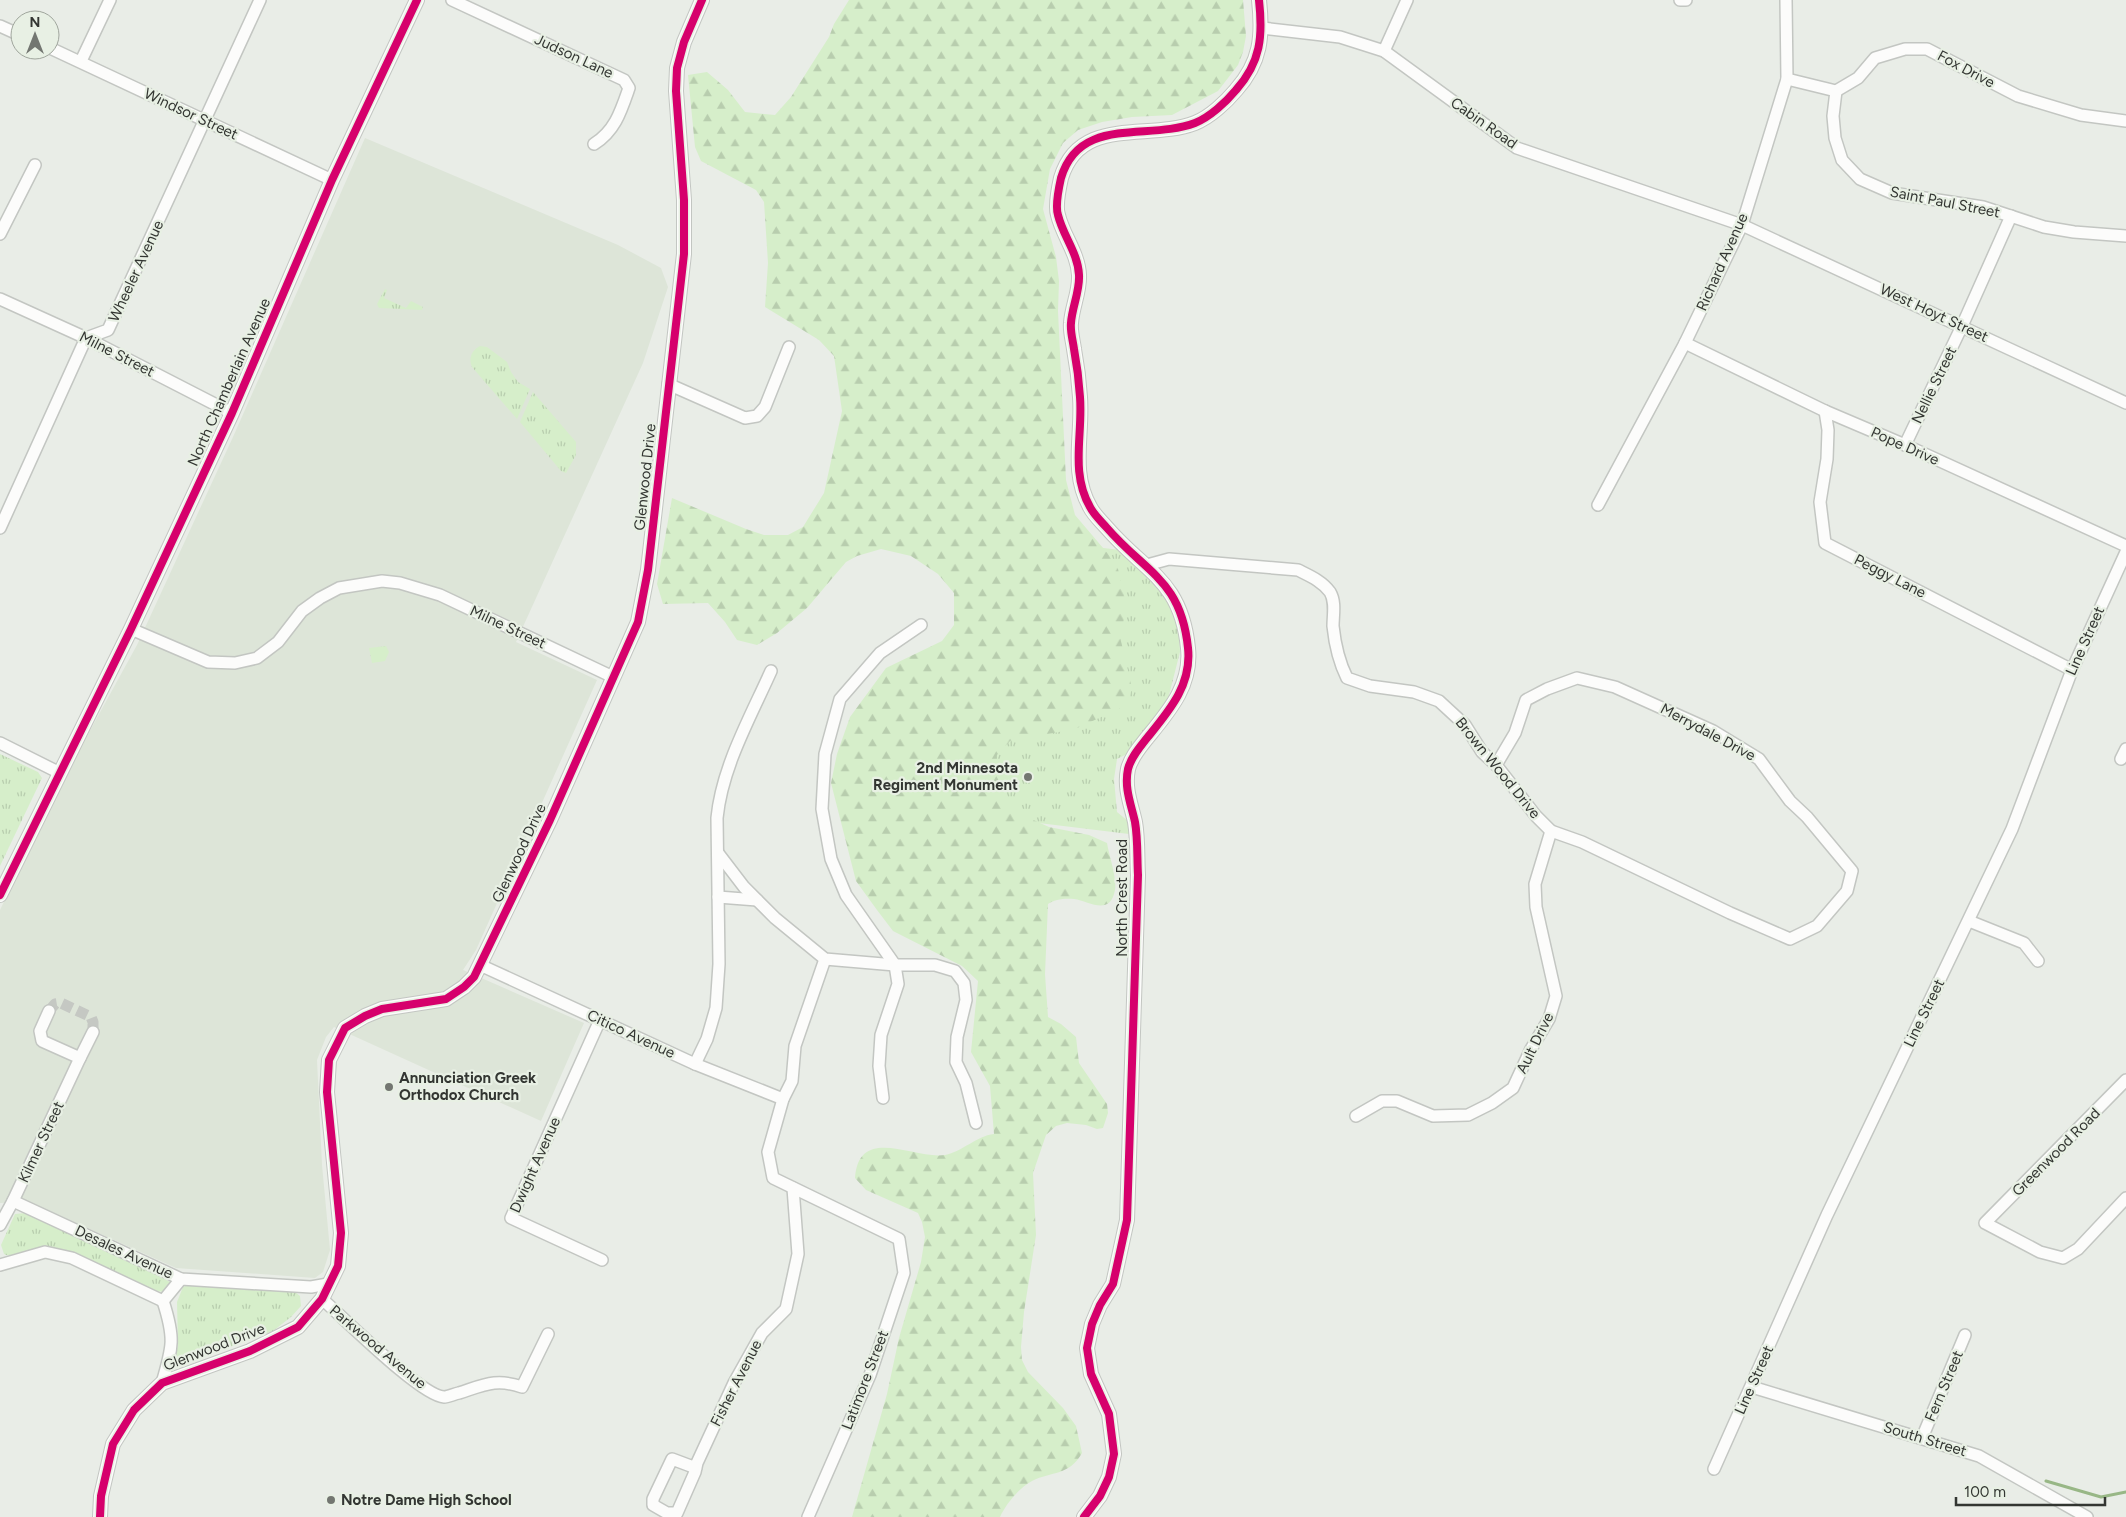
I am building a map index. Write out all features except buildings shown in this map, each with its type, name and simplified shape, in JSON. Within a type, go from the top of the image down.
[{"type":"street","points":[[82,61],[110,0]]},
{"type":"street","name":"Wheeler Avenue","points":[[86,338],[108,330],[260,0]]},
{"type":"street","name":"North Chamberlain Avenue","points":[[0,895],[131,629],[232,413],[332,180],[417,0]]},
{"type":"street","name":"Judson Lane","points":[[452,0],[624,80],[629,88],[620,116],[606,137],[594,144]]},
{"type":"street","name":"Glenwood Drive","points":[[100,1517],[101,1496],[114,1444],[134,1410],[162,1383],[250,1351],[298,1327],[322,1299],[338,1266],[341,1233],[327,1092],[329,1060],[345,1028],[358,1020],[382,1010],[446,999],[464,987],[474,976],[550,820],[638,622],[648,570],[684,254],[684,200],[676,92],[677,68],[684,42],[702,0]]},
{"type":"street","name":"North Crest Road","points":[[1084,1517],[1100,1496],[1109,1477],[1114,1454],[1109,1414],[1091,1374],[1087,1348],[1092,1324],[1100,1305],[1113,1284],[1127,1220],[1138,876],[1135,822],[1127,787],[1128,769],[1135,752],[1173,705],[1186,679],[1188,649],[1180,607],[1169,589],[1148,565],[1116,538],[1090,508],[1079,478],[1080,401],[1070,325],[1080,278],[1077,262],[1057,214],[1061,178],[1071,158],[1086,143],[1101,136],[1118,132],[1164,130],[1197,122],[1227,100],[1247,77],[1259,52],[1262,28],[1260,0]]},
{"type":"street","points":[[1384,51],[1407,0]]},
{"type":"street","points":[[1680,0],[1686,0]]},
{"type":"street","name":"Richard Avenue","points":[[1598,505],[1685,343],[1742,225],[1787,79],[1786,0]]},
{"type":"street","name":"Cabin Road","points":[[1262,28],[1340,37],[1384,51],[1517,148],[1742,225]]},
{"type":"street","name":"Fox Drive","points":[[1836,91],[1858,78],[1875,58],[1904,49],[1927,49],[2018,96],[2081,115],[2126,122]]},
{"type":"street","name":"Windsor Street","points":[[60,52],[332,180]]},
{"type":"street","points":[[1787,79],[1836,91]]},
{"type":"street","name":"Saint Paul Street","points":[[1836,91],[1833,116],[1835,138],[1842,160],[1860,180],[1892,193],[1983,207],[2044,227],[2074,232],[2126,236]]},
{"type":"street","points":[[0,234],[35,165]]},
{"type":"street","name":"Nellie Street","points":[[1905,445],[1962,326],[2011,216]]},
{"type":"street","name":"West Hoyt Street","points":[[1742,225],[2126,403]]},
{"type":"street","name":"Milne Street","points":[[0,299],[86,338],[232,413]]},
{"type":"street","points":[[0,528],[86,338]]},
{"type":"street","name":"Pope Drive","points":[[1685,343],[1825,411],[1905,445],[2126,546]]},
{"type":"street","points":[[668,384],[745,418],[757,416],[765,407],[789,347]]},
{"type":"street","name":"Peggy Lane","points":[[1825,411],[1828,430],[1827,458],[1820,502],[1825,543],[2072,670]]},
{"type":"street","name":"Line Street","points":[[1714,1469],[1827,1215],[2012,830],[2072,670],[2126,552]]},
{"type":"street","name":"Brown Wood Drive","points":[[1148,565],[1170,559],[1298,570],[1316,578],[1330,593],[1334,608],[1333,625],[1339,662],[1347,678],[1370,686],[1414,692],[1439,700],[1465,725],[1482,752],[1496,765],[1536,816],[1551,831],[1582,842],[1730,913],[1790,939]]},
{"type":"street","name":"Milne Street","points":[[131,629],[208,662],[235,663],[257,658],[278,642],[302,611],[320,598],[339,588],[382,581],[400,582],[440,595],[613,677]]},
{"type":"street","points":[[883,1098],[879,1066],[880,1035],[898,984],[894,965],[846,895],[831,859],[822,809],[825,754],[840,699],[880,653],[921,625]]},
{"type":"street","points":[[695,1064],[707,1039],[716,1008],[719,964],[718,818],[720,796],[737,748],[771,671]]},
{"type":"street","name":"Merrydale Drive","points":[[1496,765],[1515,732],[1526,700],[1547,689],[1577,678],[1615,687],[1660,706],[1721,736],[1760,759],[1790,801],[1807,817],[1852,871],[1847,891],[1817,926],[1790,939]]},
{"type":"street","points":[[0,743],[60,773]]},
{"type":"street","name":"Ault Drive","points":[[1356,1116],[1382,1101],[1397,1101],[1433,1116],[1468,1115],[1492,1103],[1513,1088],[1531,1049],[1549,1019],[1556,996],[1549,959],[1540,934],[1535,884],[1551,831]]},
{"type":"street","points":[[718,853],[744,887],[757,900],[825,959],[894,965],[935,965],[955,971],[964,983],[966,1000],[957,1036],[956,1062],[966,1083],[976,1123]]},
{"type":"street","points":[[718,897],[757,900]]},
{"type":"street","points":[[1968,921],[2024,943],[2038,961]]},
{"type":"street","points":[[793,1188],[773,1178],[768,1152],[782,1100],[792,1081],[795,1046],[825,959]]},
{"type":"street","name":"Citico Avenue","points":[[480,965],[695,1064],[782,1100]]},
{"type":"street","points":[[49,1011],[40,1031],[42,1041],[80,1058]]},
{"type":"street","name":"Dwight Avenue","points":[[600,1020],[511,1218],[602,1260]]},
{"type":"street","name":"Kilmer Street","points":[[0,1225],[3,1213],[13,1201],[93,1032]]},
{"type":"street","name":"Greenwood Road","points":[[2126,1080],[1986,1223],[2040,1252],[2063,1258],[2078,1249],[2126,1198]]},
{"type":"street","name":"Latimore Street","points":[[793,1188],[899,1239],[904,1273],[870,1375],[808,1517]]},
{"type":"street","name":"Fisher Avenue","points":[[696,1468],[672,1459],[653,1499],[653,1505],[667,1513],[677,1513],[734,1383],[762,1333],[786,1309],[798,1254],[793,1188]]},
{"type":"street","name":"Desales Avenue","points":[[13,1201],[181,1279],[311,1287],[328,1284]]},
{"type":"street","points":[[0,1265],[17,1258],[45,1252],[72,1258],[163,1301],[171,1325],[172,1350],[162,1383]]},
{"type":"street","points":[[163,1301],[181,1279]]},
{"type":"street","name":"Parkwood Avenue","points":[[322,1299],[408,1376],[432,1393],[444,1397],[493,1383],[506,1382],[522,1387],[548,1334]]},
{"type":"street","name":"Fern Street","points":[[1922,1438],[1965,1335]]},
{"type":"street","name":"South Street","points":[[1752,1387],[1979,1456],[2087,1517]]},
{"type":"shaded area","points":[[365,138],[618,245],[661,268],[668,287],[643,363],[516,642],[597,680],[476,950],[463,970],[584,1023],[541,1121],[334,1027],[326,1037],[317,1060],[322,1165],[330,1250],[323,1272],[315,1278],[176,1268],[30,1202],[0,1203],[0,910],[59,787],[137,645],[233,437]]},
{"type":"green space","points":[[849,0],[1243,0],[1246,36],[1243,52],[1238,65],[1218,91],[1172,115],[1132,117],[1102,122],[1078,130],[1063,143],[1050,169],[1043,209],[1056,257],[1059,281],[1058,311],[1066,480],[1075,515],[1109,555],[1118,569],[1126,603],[1121,641],[1132,688],[1129,699],[1121,708],[1075,729],[1010,741],[996,756],[999,782],[1008,803],[1029,818],[1049,827],[1089,835],[1107,843],[1115,885],[1112,898],[1109,903],[1104,905],[1071,899],[1057,900],[1048,904],[1045,974],[1048,1017],[1061,1024],[1076,1037],[1079,1063],[1107,1104],[1108,1113],[1103,1128],[1097,1129],[1086,1125],[1067,1123],[1056,1126],[1046,1135],[1033,1173],[1036,1235],[1024,1312],[1021,1347],[1022,1360],[1028,1372],[1063,1408],[1076,1426],[1082,1453],[1072,1466],[1032,1481],[1022,1488],[1009,1502],[1000,1517],[852,1517],[887,1394],[899,1338],[921,1262],[925,1237],[918,1213],[866,1190],[855,1178],[859,1162],[867,1152],[877,1148],[945,1155],[957,1151],[987,1135],[994,1134],[990,1086],[971,1052],[978,981],[962,966],[893,931],[877,910],[856,881],[831,783],[837,754],[850,717],[886,668],[942,641],[954,625],[954,593],[938,574],[911,556],[881,549],[857,556],[846,562],[807,608],[777,633],[757,645],[737,640],[725,622],[708,603],[663,604],[657,584],[672,498],[764,535],[788,535],[803,527],[824,493],[842,411],[834,356],[819,340],[765,307],[768,263],[764,202],[756,190],[701,161],[695,147],[688,75],[707,72],[728,90],[745,112],[775,115],[791,97],[829,37],[834,24]]},
{"type":"green space","points":[[385,289],[387,290],[384,298],[406,308],[411,301],[423,307],[422,310],[379,308],[377,304]]},
{"type":"green space","points":[[480,346],[487,347],[507,362],[518,382],[530,389],[517,419],[472,367],[470,360],[475,350]]},
{"type":"green space","points":[[533,392],[576,442],[576,455],[566,473],[561,471],[520,422]]},
{"type":"green space","points":[[956,530],[1120,550],[1163,594],[1175,614],[1179,630],[1180,652],[1167,703],[1127,754],[1117,759],[1114,779],[1117,812],[1128,821],[1129,834],[955,813]]},
{"type":"green space","points":[[386,646],[389,652],[385,661],[372,663],[369,648]]},
{"type":"green space","points":[[0,754],[38,772],[42,778],[0,866]]},
{"type":"green space","points":[[25,1213],[172,1283],[165,1292],[155,1291],[60,1249],[50,1248],[32,1250],[20,1254],[4,1254],[1,1245],[15,1214]]},
{"type":"green space","points":[[190,1284],[294,1291],[300,1296],[301,1306],[291,1317],[273,1331],[176,1367],[174,1365],[178,1345],[177,1302],[183,1287]]},
{"type":"waterway","points":[[2046,1481],[2101,1497],[2126,1492]]},
{"type":"tunnel","points":[[49,1011],[55,1004],[61,1003],[91,1017],[93,1032]]},
{"type":"cycle path","points":[[0,895],[131,629],[232,413],[332,180],[417,0]]},
{"type":"cycle path","points":[[100,1517],[101,1496],[113,1444],[134,1410],[162,1383],[250,1351],[298,1327],[322,1299],[338,1266],[341,1233],[327,1092],[329,1060],[345,1028],[365,1016],[382,1009],[446,999],[464,987],[474,977],[550,820],[638,622],[648,570],[684,254],[684,200],[676,91],[677,68],[684,42],[702,0]]},
{"type":"cycle path","points":[[1084,1517],[1100,1496],[1109,1477],[1114,1454],[1109,1414],[1091,1374],[1087,1348],[1092,1324],[1100,1305],[1113,1284],[1127,1220],[1138,875],[1136,828],[1128,796],[1127,776],[1133,756],[1171,707],[1183,686],[1188,661],[1188,648],[1184,625],[1178,607],[1170,592],[1160,579],[1121,543],[1098,518],[1084,494],[1079,467],[1080,391],[1071,326],[1079,275],[1076,259],[1058,215],[1058,197],[1061,178],[1070,158],[1083,145],[1099,138],[1118,134],[1177,128],[1195,123],[1212,113],[1227,99],[1244,80],[1255,59],[1261,25],[1259,0]]},
{"type":"place","name":"2nd Minnesota Regiment Monument","points":[[1028,777]]},
{"type":"place","name":"Annunciation Greek Orthodox Church","points":[[389,1087]]},
{"type":"place","name":"Notre Dame High School","points":[[331,1500]]}]
